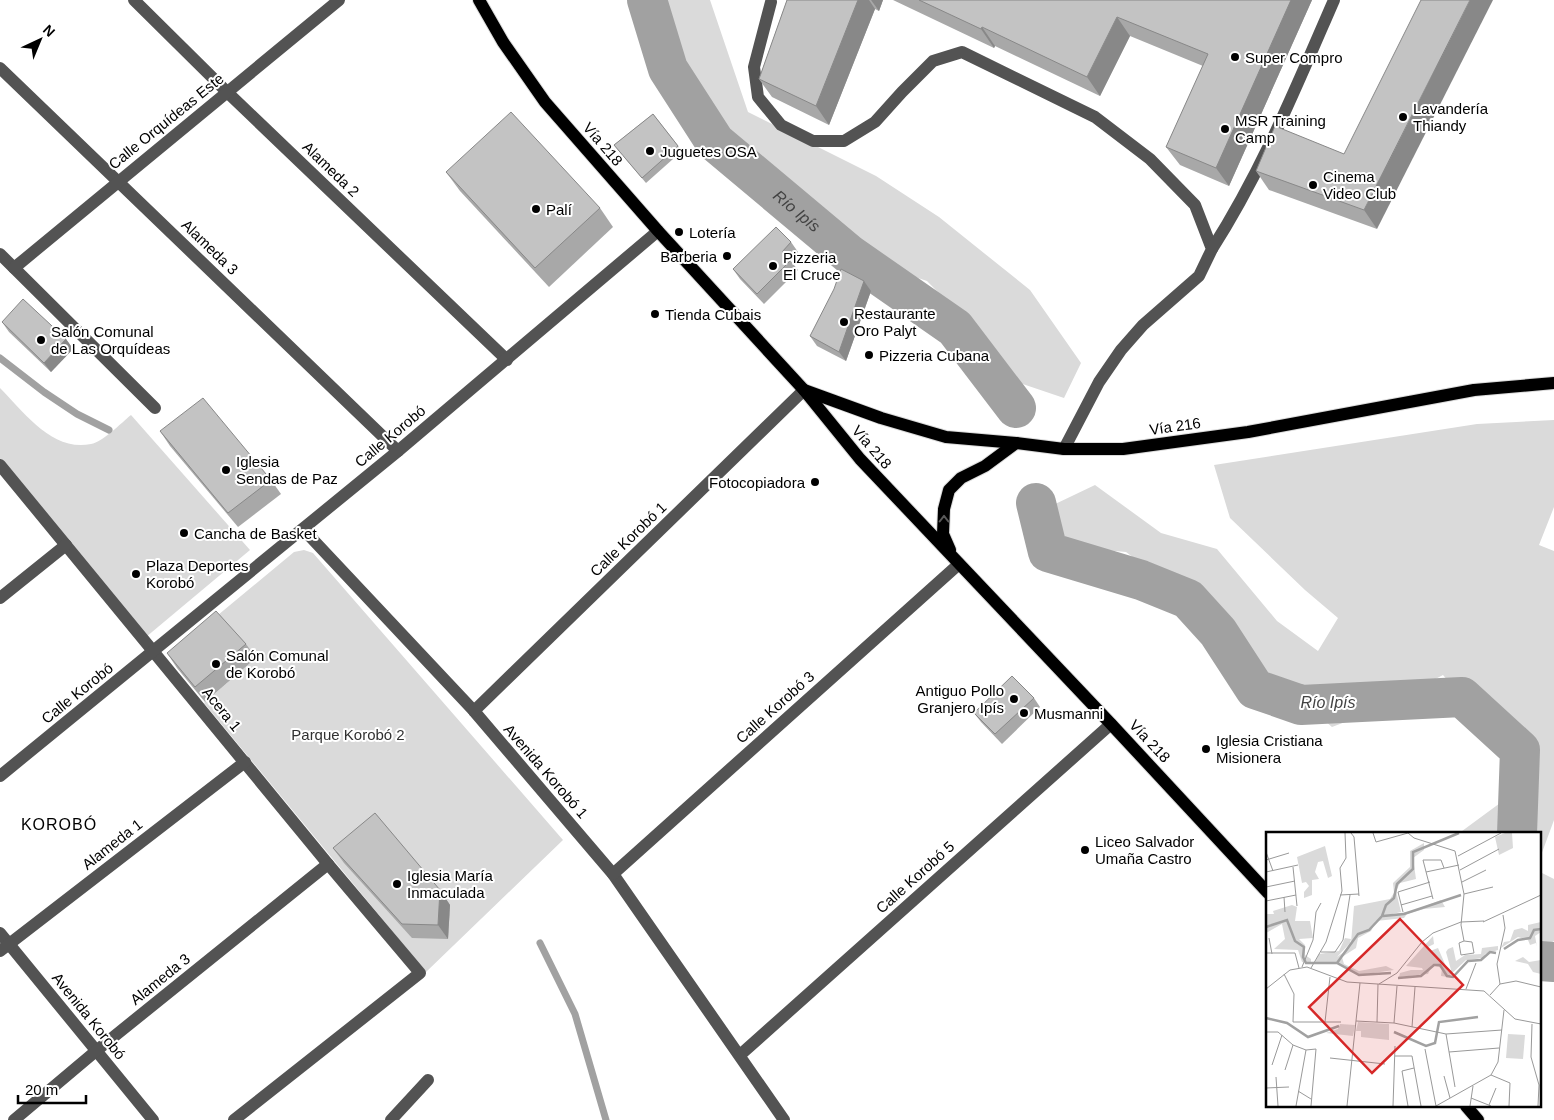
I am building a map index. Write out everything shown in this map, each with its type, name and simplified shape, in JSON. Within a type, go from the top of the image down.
[{"type":"main road","name":"Vía 218","points":[[479,0],[503,42],[546,102],[658,231],[804,390],[860,459],[1266,891]]},
{"type":"main road","name":"Vía 216","points":[[804,390],[881,418],[946,437],[1064,449],[1133,448],[1248,432],[1474,390],[1554,383]]},
{"type":"main road","points":[[958,564],[943,534],[944,509],[949,490],[961,478],[985,466],[1016,443]]},
{"type":"main road","points":[[1468,1108],[1478,1120]]},
{"type":"street","name":"Alameda 2","points":[[134,0],[227,92],[507,360]]},
{"type":"street","points":[[1064,449],[1098,382],[1121,350],[1143,325],[1200,276],[1212,249],[1232,218],[1281,122],[1334,0]]},
{"type":"street","name":"Calle Orquídeas Este","points":[[14,268],[227,92],[331,2]]},
{"type":"street","points":[[771,2],[754,67],[758,97],[781,125],[813,141],[844,141],[875,122],[933,61],[962,52],[1095,117],[1150,159],[1195,205],[1212,249]]},
{"type":"street","name":"Alameda 3","points":[[0,68],[398,451]]},
{"type":"street","name":"Calle Korobó","points":[[0,776],[398,451],[658,231]]},
{"type":"street","points":[[0,254],[155,408]]},
{"type":"street","name":"Calle Korobó 1","points":[[474,711],[804,390]]},
{"type":"street","name":"Acera 1","points":[[0,465],[328,864],[420,972],[234,1120]]},
{"type":"street","name":"Avenida Korobó 1","points":[[303,528],[474,711],[613,874],[784,1120]]},
{"type":"street","points":[[0,598],[66,545]]},
{"type":"street","name":"Calle Korobó 3","points":[[613,874],[958,564]]},
{"type":"street","name":"Calle Korobó 5","points":[[740,1055],[1111,724]]},
{"type":"street","name":"Alameda 1","points":[[4,948],[245,762]]},
{"type":"street","name":"Alameda 3","points":[[14,1120],[96,1051],[328,864]]},
{"type":"street","name":"Avenida Korobó","points":[[0,933],[4,948],[96,1051],[153,1120]]},
{"type":"street","points":[[391,1120],[428,1080]]},
{"type":"green space","points":[[647,0],[710,0],[748,112],[876,176],[939,217],[1030,290],[1081,363],[1064,398],[1011,380],[982,337],[927,281],[850,255],[715,142],[668,69]]},
{"type":"green space","points":[[0,388],[40,428],[64,442],[77,445],[96,443],[131,415],[250,550],[146,637],[0,459]]},
{"type":"green space","points":[[1554,420],[1554,507],[1539,545],[1554,551],[1554,820],[1542,853],[1542,832],[1461,832],[1511,795],[1497,739],[1443,675],[1374,711],[1332,727],[1218,632],[1188,599],[1126,552],[1060,546],[1051,506],[1095,485],[1161,533],[1217,549],[1277,621],[1318,651],[1338,618],[1305,590],[1230,518],[1214,465],[1477,424]]},
{"type":"green space","name":"Parque Korobó 2","points":[[304,550],[313,553],[563,840],[426,972],[204,703],[256,658],[218,615],[294,552]]},
{"type":"green space","points":[[1542,873],[1554,879],[1554,941],[1545,946],[1542,945]]},
{"type":"building","points":[[787,0],[858,0],[816,106],[759,79]]},
{"type":"building","points":[[919,0],[1291,0],[1216,168],[1166,147],[1208,54],[1117,17],[1087,77],[982,27],[981,29]]},
{"type":"building","points":[[1421,0],[1470,0],[1364,210],[1256,171],[1275,126],[1344,154]]},
{"type":"building","name":"Palí","points":[[511,112],[600,208],[535,268],[446,172]]},
{"type":"building","name":"Juguetes OSA","points":[[653,114],[678,146],[642,178],[614,145]]},
{"type":"building","name":"Pizzeria El Cruce","points":[[776,227],[791,242],[782,252],[791,260],[757,294],[733,269]]},
{"type":"building","points":[[841,269],[864,281],[839,352],[810,336],[834,289]]},
{"type":"building","name":"Salón Comunal de Las Orquídeas","points":[[23,299],[66,339],[44,363],[2,322]]},
{"type":"building","name":"Iglesia Sendas de Paz","points":[[203,398],[271,480],[228,513],[160,431]]},
{"type":"building","points":[[216,611],[246,644],[195,687],[167,653]]},
{"type":"building","points":[[1012,676],[1034,698],[995,734],[974,713]]},
{"type":"building","name":"Iglesia María Inmaculada","points":[[375,813],[440,890],[438,925],[402,924],[333,848]]},
{"type":"waterway","name":"Río Ipís","points":[[647,0],[668,69],[715,142],[850,255],[955,328],[1016,408]]},
{"type":"waterway","points":[[0,358],[44,392],[77,414],[109,430]]},
{"type":"waterway","name":"Río Ipís","points":[[1036,503],[1048,552],[1141,580],[1188,599],[1218,632],[1255,689],[1301,705],[1462,697],[1520,750],[1517,832]]},
{"type":"waterway","points":[[540,943],[575,1014],[606,1120]]},
{"type":"waterway","name":"Río Ipís","points":[[1542,961],[1554,962]]},
{"type":"place","name":"Super Compro","points":[[1235,57]]},
{"type":"place","name":"Lavandería Thiandy","points":[[1403,117]]},
{"type":"place","name":"MSR Training Camp","points":[[1225,129]]},
{"type":"place","name":"Juguetes OSA","points":[[650,151]]},
{"type":"place","name":"Cinema Video Club","points":[[1313,185]]},
{"type":"place","name":"Palí","points":[[536,209]]},
{"type":"place","name":"Lotería","points":[[679,232]]},
{"type":"place","name":"Barberia","points":[[727,256]]},
{"type":"place","name":"Pizzeria El Cruce","points":[[773,266]]},
{"type":"place","name":"Tienda Cubais","points":[[655,314]]},
{"type":"place","name":"Restaurante Oro Palyt","points":[[844,322]]},
{"type":"place","name":"Salón Comunal de Las Orquídeas","points":[[41,340]]},
{"type":"place","name":"Pizzeria Cubana","points":[[869,355]]},
{"type":"place","name":"Iglesia Sendas de Paz","points":[[226,470]]},
{"type":"place","name":"Fotocopiadora","points":[[815,482]]},
{"type":"place","name":"Cancha de Basket","points":[[184,533]]},
{"type":"place","name":"Plaza Deportes Korobó","points":[[136,574]]},
{"type":"place","name":"Salón Comunal de Korobó","points":[[216,664]]},
{"type":"place","name":"Antiguo Pollo Granjero Ipís","points":[[1014,699]]},
{"type":"place","name":"Musmanni","points":[[1024,713]]},
{"type":"place","name":"Iglesia Cristiana Misionera","points":[[1206,749]]},
{"type":"place","name":"Liceo Salvador Umaña Castro","points":[[1085,850]]},
{"type":"place","name":"Iglesia María Inmaculada","points":[[397,884]]},
{"type":"district","name":"KOROBÓ","points":[[59,824]]}]
